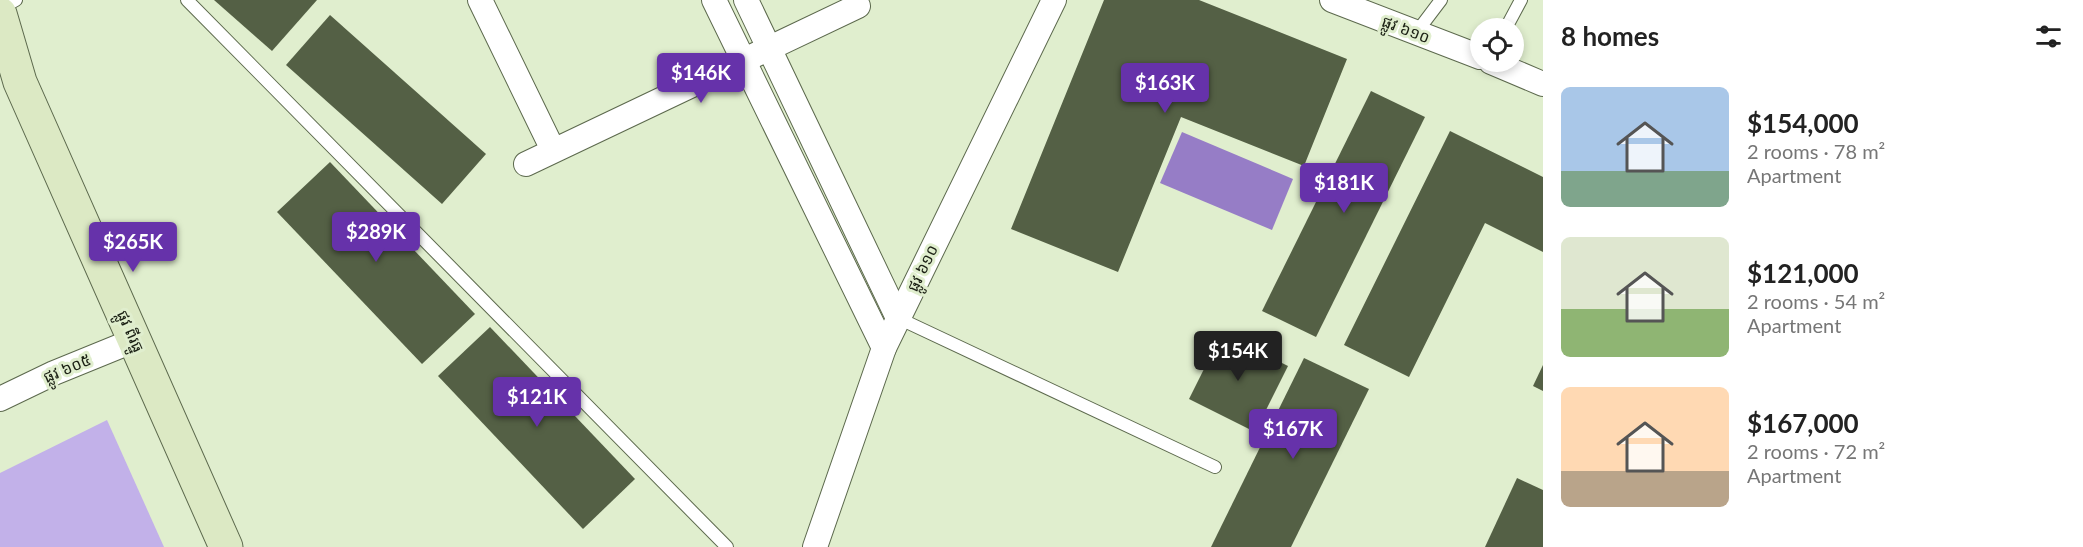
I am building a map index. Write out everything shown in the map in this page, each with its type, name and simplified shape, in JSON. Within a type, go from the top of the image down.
[{"type":"street","points":[[480,0],[553,150]]},
{"type":"street","points":[[714,0],[884,348]]},
{"type":"street","points":[[746,0],[898,318]]},
{"type":"street","name":"ផ្លូវ ៦១០","points":[[815,547],[884,348],[1054,0]]},
{"type":"street","name":"ផ្លូវ ៦១០","points":[[1332,0],[1470,53]]},
{"type":"street","points":[[526,164],[858,6]]},
{"type":"street","name":"ផ្លូវ ពីរធ្នូ","points":[[0,11],[12,72],[20,82],[226,547]]},
{"type":"street","points":[[1515,72],[1543,84]]},
{"type":"street","name":"ផ្លូវ ៦០៥","points":[[0,399],[54,373],[135,340]]},
{"type":"lane","points":[[0,11],[16,0]]},
{"type":"lane","points":[[187,0],[727,547]]},
{"type":"lane","points":[[1416,33],[1441,0]]},
{"type":"lane","points":[[1511,18],[1521,0]]},
{"type":"lane","points":[[898,318],[1215,466]]},
{"type":"shaded area","points":[[1182,132],[1293,179],[1272,230],[1160,183]]},
{"type":"shaded area","points":[[107,420],[164,547],[0,547],[0,473]]},
{"type":"building","points":[[214,0],[317,0],[272,51]]},
{"type":"building","points":[[1104,0],[1199,0],[1347,59],[1304,166],[1181,117],[1118,272],[1011,229]]},
{"type":"building","points":[[330,15],[486,154],[442,204],[286,65]]},
{"type":"building","points":[[1371,91],[1425,117],[1316,337],[1262,311]]},
{"type":"building","points":[[1450,131],[1543,177],[1543,252],[1485,223],[1409,377],[1344,345]]},
{"type":"building","points":[[330,162],[475,314],[422,364],[277,212]]},
{"type":"building","points":[[490,327],[635,479],[583,529],[438,376]]},
{"type":"building","points":[[1222,333],[1288,366],[1255,432],[1189,399]]},
{"type":"building","points":[[1304,358],[1369,389],[1291,547],[1211,547]]},
{"type":"building","points":[[1543,365],[1543,391],[1533,386]]},
{"type":"building","points":[[1517,478],[1543,490],[1543,547],[1485,547]]}]
